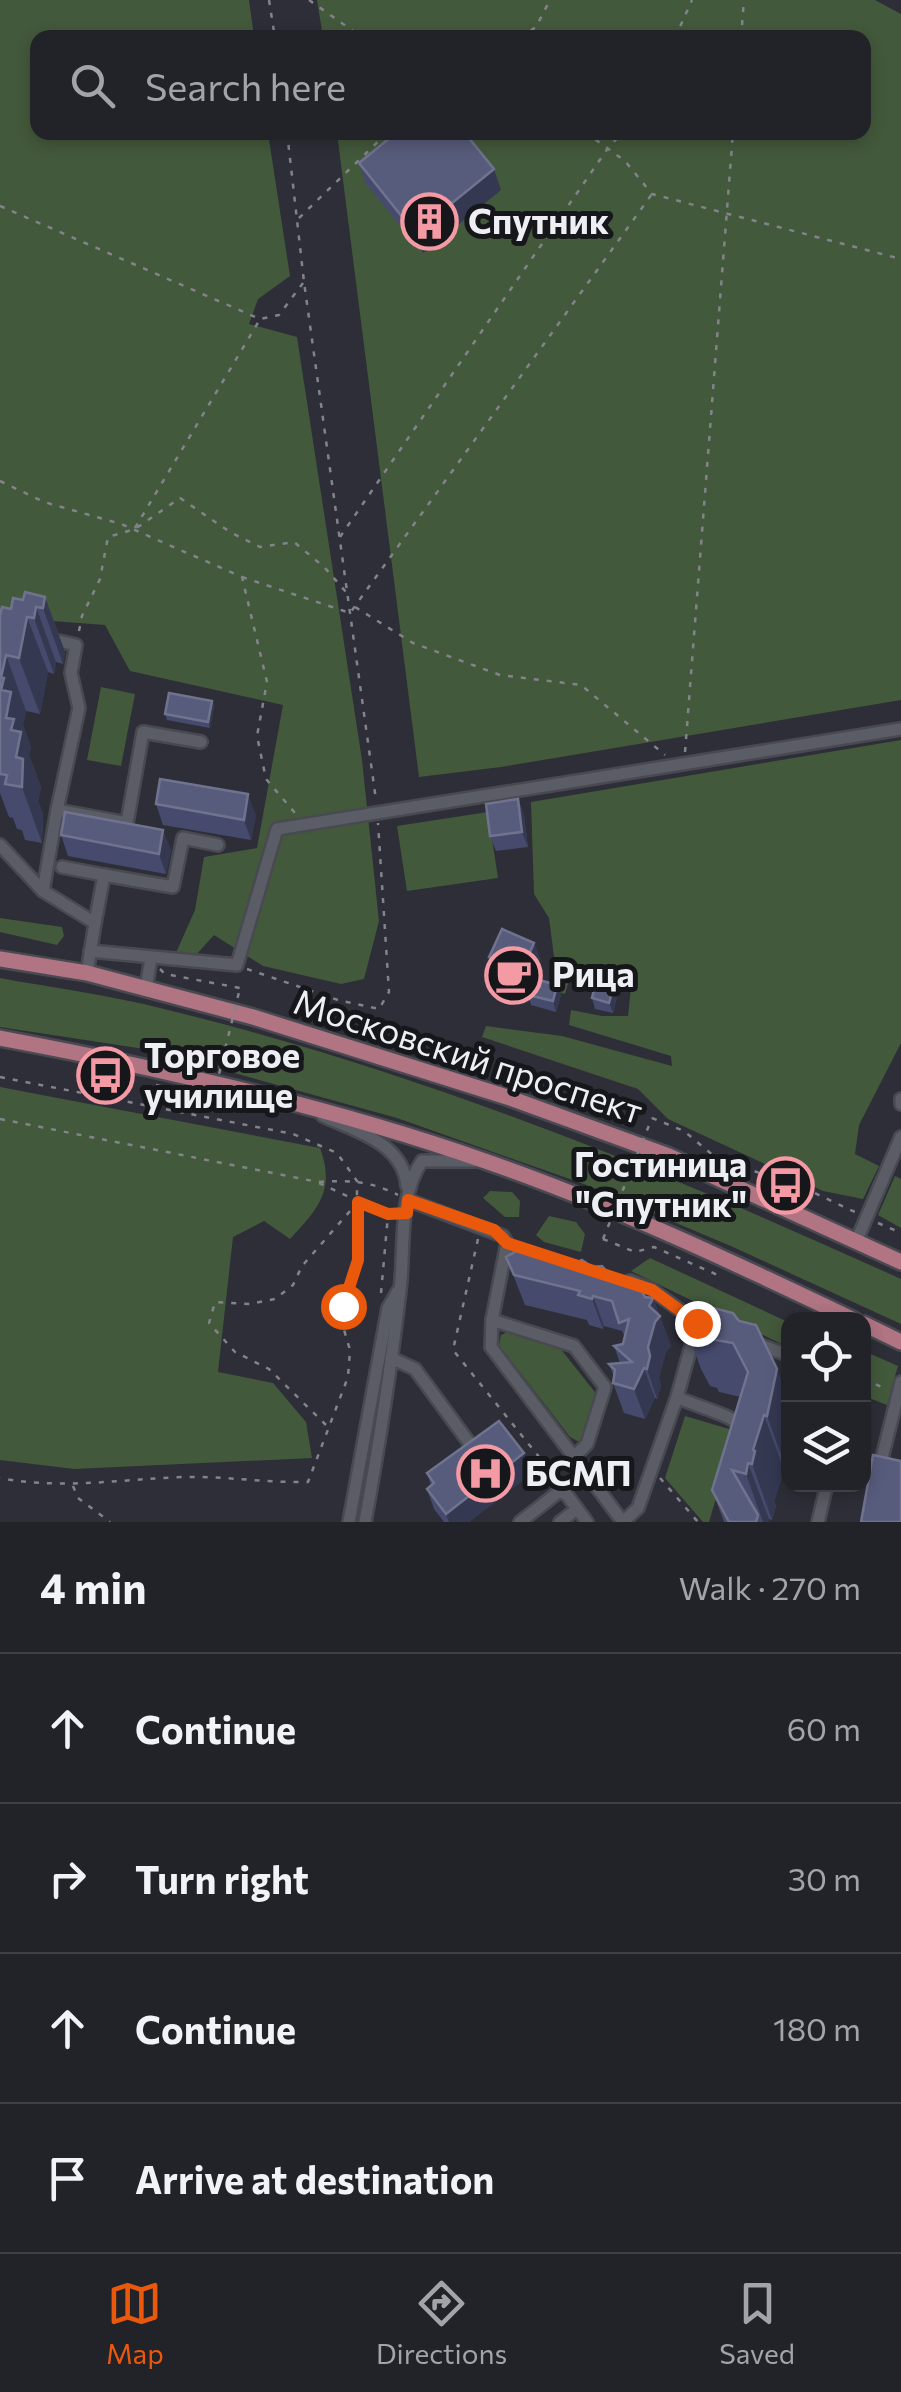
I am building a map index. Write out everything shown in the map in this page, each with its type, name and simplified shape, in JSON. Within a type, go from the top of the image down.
[{"type":"main road","name":"Московский проспект","points":[[0,959],[87,973],[271,1023],[526,1104],[669,1156],[901,1262]]},
{"type":"main road","points":[[0,1038],[74,1052],[391,1130],[615,1210],[832,1312]]},
{"type":"main road","points":[[871,1330],[901,1342]]},
{"type":"street","points":[[30,635],[76,645],[71,673],[78,708],[43,891]]},
{"type":"street","points":[[90,951],[238,965],[277,830],[901,728]]},
{"type":"street","points":[[57,810],[127,823],[143,732],[200,742]]},
{"type":"street","points":[[62,868],[173,887],[182,838],[218,844]]},
{"type":"street","points":[[0,845],[43,891],[95,923]]},
{"type":"street","points":[[87,973],[104,875]]},
{"type":"street","points":[[146,989],[150,958]]},
{"type":"street","points":[[305,1108],[383,1144],[406,1175],[408,1206]]},
{"type":"street","points":[[856,1242],[901,1137]]},
{"type":"street","points":[[366,1522],[414,1173],[422,1161],[488,1162]]},
{"type":"street","points":[[408,1206],[494,1230],[507,1243],[524,1248]]},
{"type":"street","points":[[507,1243],[490,1347],[623,1522],[638,1508],[653,1469],[678,1397],[697,1323]]},
{"type":"street","points":[[623,1278],[652,1290],[697,1323],[715,1329]]},
{"type":"street","points":[[348,1522],[388,1308],[400,1288]]},
{"type":"street","points":[[492,1320],[574,1346],[605,1387],[587,1444],[573,1458]]},
{"type":"street","points":[[734,1336],[781,1353]]},
{"type":"street","points":[[391,1358],[415,1369],[466,1436],[473,1448],[462,1457]]},
{"type":"street","points":[[881,1462],[899,1388]]},
{"type":"street","points":[[678,1397],[735,1420],[743,1426],[745,1436]]},
{"type":"street","points":[[520,1522],[560,1492],[587,1522]]},
{"type":"street","points":[[818,1522],[825,1492]]},
{"type":"street","points":[[560,1522],[577,1509]]},
{"type":"path","points":[[269,0],[274,30]]},
{"type":"path","points":[[309,0],[352,30]]},
{"type":"path","points":[[533,30],[550,0]]},
{"type":"path","points":[[679,30],[692,0]]},
{"type":"path","points":[[742,30],[744,0]]},
{"type":"path","points":[[238,965],[338,1000],[379,1009],[389,992],[378,812],[304,282],[288,140]]},
{"type":"path","points":[[298,218],[380,140]]},
{"type":"path","points":[[596,140],[626,160],[652,194],[901,259]]},
{"type":"path","points":[[339,539],[615,140]]},
{"type":"path","points":[[681,764],[732,140]]},
{"type":"path","points":[[350,613],[652,194]]},
{"type":"path","points":[[0,206],[260,320],[279,315],[304,282]]},
{"type":"path","points":[[134,529],[260,320]]},
{"type":"path","points":[[0,481],[44,502],[134,529],[242,577],[350,613]]},
{"type":"path","points":[[76,645],[82,616],[100,579],[108,536],[134,529],[180,498],[230,532],[260,546],[294,542],[347,593]]},
{"type":"path","points":[[242,577],[268,682],[256,736],[266,780],[291,812],[325,821]]},
{"type":"path","points":[[354,606],[413,644],[500,675],[581,685],[681,764]]},
{"type":"path","points":[[145,1104],[174,1089],[213,1099],[240,988],[164,974],[150,958]]},
{"type":"path","points":[[0,1077],[293,1134],[336,1153],[358,1181],[358,1260],[343,1306],[342,1323],[350,1350],[348,1378],[308,1482],[187,1477],[42,1486],[0,1478]]},
{"type":"path","points":[[720,1276],[654,1247],[635,1252],[603,1239],[652,1118],[684,1131],[715,1157],[785,1179],[901,1232]]},
{"type":"path","points":[[0,1119],[318,1182],[358,1181],[382,1186],[408,1206]]},
{"type":"path","points":[[318,1182],[388,1214],[408,1206]]},
{"type":"path","points":[[327,1426],[269,1369],[235,1352],[209,1323],[215,1302],[250,1304],[275,1298],[292,1285],[302,1266],[358,1202]]},
{"type":"path","points":[[478,1239],[454,1350],[557,1479]]},
{"type":"path","points":[[871,1382],[899,1388]]},
{"type":"path","points":[[653,1469],[698,1522]]},
{"type":"path","points":[[72,1484],[78,1498],[110,1522]]},
{"type":"green space","points":[[0,0],[249,0],[253,30],[30,30],[30,140],[269,140],[290,276],[258,299],[249,324],[297,337],[362,760],[379,921],[364,979],[341,984],[263,966],[214,935],[195,956],[175,955],[195,910],[204,857],[257,848],[283,705],[130,671],[105,625],[0,620]]},
{"type":"green space","points":[[317,0],[875,0],[901,14],[901,700],[501,767],[419,777],[338,140],[871,140],[871,30],[322,30]]},
{"type":"green space","points":[[101,687],[135,694],[121,766],[87,760]]},
{"type":"green space","points":[[901,740],[901,1043],[859,1125],[855,1154],[879,1166],[863,1199],[823,1191],[668,1119],[638,1089],[482,1037],[486,1026],[562,1036],[672,1066],[671,1056],[569,1025],[571,1010],[628,1016],[631,987],[572,970],[565,994],[549,989],[555,964],[549,918],[534,894],[531,802]]},
{"type":"green space","points":[[488,812],[498,878],[407,891],[397,826]]},
{"type":"green space","points":[[0,918],[62,927],[64,936],[57,945],[0,932]]},
{"type":"green space","points":[[0,978],[144,1004],[259,1034],[539,1126],[901,1279],[901,1324],[584,1184],[397,1118],[151,1050],[0,1027]]},
{"type":"green space","points":[[0,1087],[320,1148],[325,1188],[316,1209],[290,1239],[264,1221],[233,1237],[218,1372],[273,1383],[306,1422],[312,1458],[74,1469],[0,1460]]},
{"type":"green space","points":[[895,1176],[901,1179],[901,1228],[878,1215]]},
{"type":"green space","points":[[490,1191],[512,1192],[520,1201],[519,1217],[505,1217],[483,1198]]},
{"type":"green space","points":[[549,1216],[576,1222],[585,1234],[581,1252],[544,1242],[536,1235]]},
{"type":"green space","points":[[650,1258],[781,1319],[781,1344],[631,1271]]},
{"type":"green space","points":[[510,1331],[556,1343],[598,1396],[585,1436],[579,1442],[570,1437],[499,1345],[501,1335]]},
{"type":"green space","points":[[871,1354],[898,1366],[887,1405],[871,1399]]},
{"type":"green space","points":[[685,1416],[736,1431],[709,1522],[703,1522],[665,1478]]},
{"type":"building","name":"Спутник","points":[[387,140],[470,140],[494,169],[415,233],[359,163]]},
{"type":"building","points":[[25,592],[45,597],[43,608],[36,607],[34,618],[27,617],[19,658],[6,655],[1,678],[1,690],[11,692],[6,718],[14,719],[11,730],[21,732],[16,757],[23,759],[22,787],[5,784],[7,775],[0,774],[0,615],[2,607],[11,609],[13,598],[23,600]]},
{"type":"building","points":[[169,693],[212,701],[208,722],[165,714]]},
{"type":"building","points":[[160,779],[248,794],[244,820],[156,804]]},
{"type":"building","points":[[518,799],[522,832],[490,836],[486,804]]},
{"type":"building","points":[[65,812],[163,830],[159,854],[61,835]]},
{"type":"building","points":[[502,929],[534,943],[522,971],[489,957]]},
{"type":"building","points":[[599,970],[617,975],[609,1003],[592,998]]},
{"type":"building","points":[[532,978],[557,985],[553,1001],[528,995]]},
{"type":"building","points":[[521,1248],[575,1263],[582,1260],[592,1267],[602,1266],[608,1273],[643,1282],[640,1288],[645,1297],[653,1298],[649,1306],[660,1316],[648,1347],[647,1369],[644,1368],[634,1389],[613,1383],[615,1370],[609,1364],[632,1362],[614,1346],[623,1344],[629,1319],[619,1323],[612,1301],[593,1296],[592,1299],[578,1295],[580,1291],[514,1275],[506,1257]]},
{"type":"building","points":[[698,1304],[733,1313],[739,1321],[756,1325],[777,1369],[752,1464],[748,1463],[746,1474],[732,1470],[758,1515],[756,1522],[729,1522],[712,1490],[748,1372],[733,1343],[699,1337],[700,1333],[690,1330],[681,1314]]},
{"type":"building","points":[[499,1421],[524,1453],[446,1514],[427,1489],[434,1483],[427,1473]]},
{"type":"building","points":[[873,1455],[901,1461],[901,1522],[861,1522],[866,1492],[871,1492]]},
{"type":"place","name":"Спутник","points":[[429,222]]},
{"type":"place","name":"Рица","points":[[513,975]]},
{"type":"place","name":"Торговое училище","points":[[105,1076]]},
{"type":"place","name":"Гостиница \"Спутник\"","points":[[786,1185]]},
{"type":"place","name":"БСМП","points":[[486,1474]]},
{"type":"route","points":[[343,1306],[358,1260],[358,1202],[388,1214],[407,1213],[408,1200],[494,1230],[507,1243],[652,1290],[697,1323]]}]
